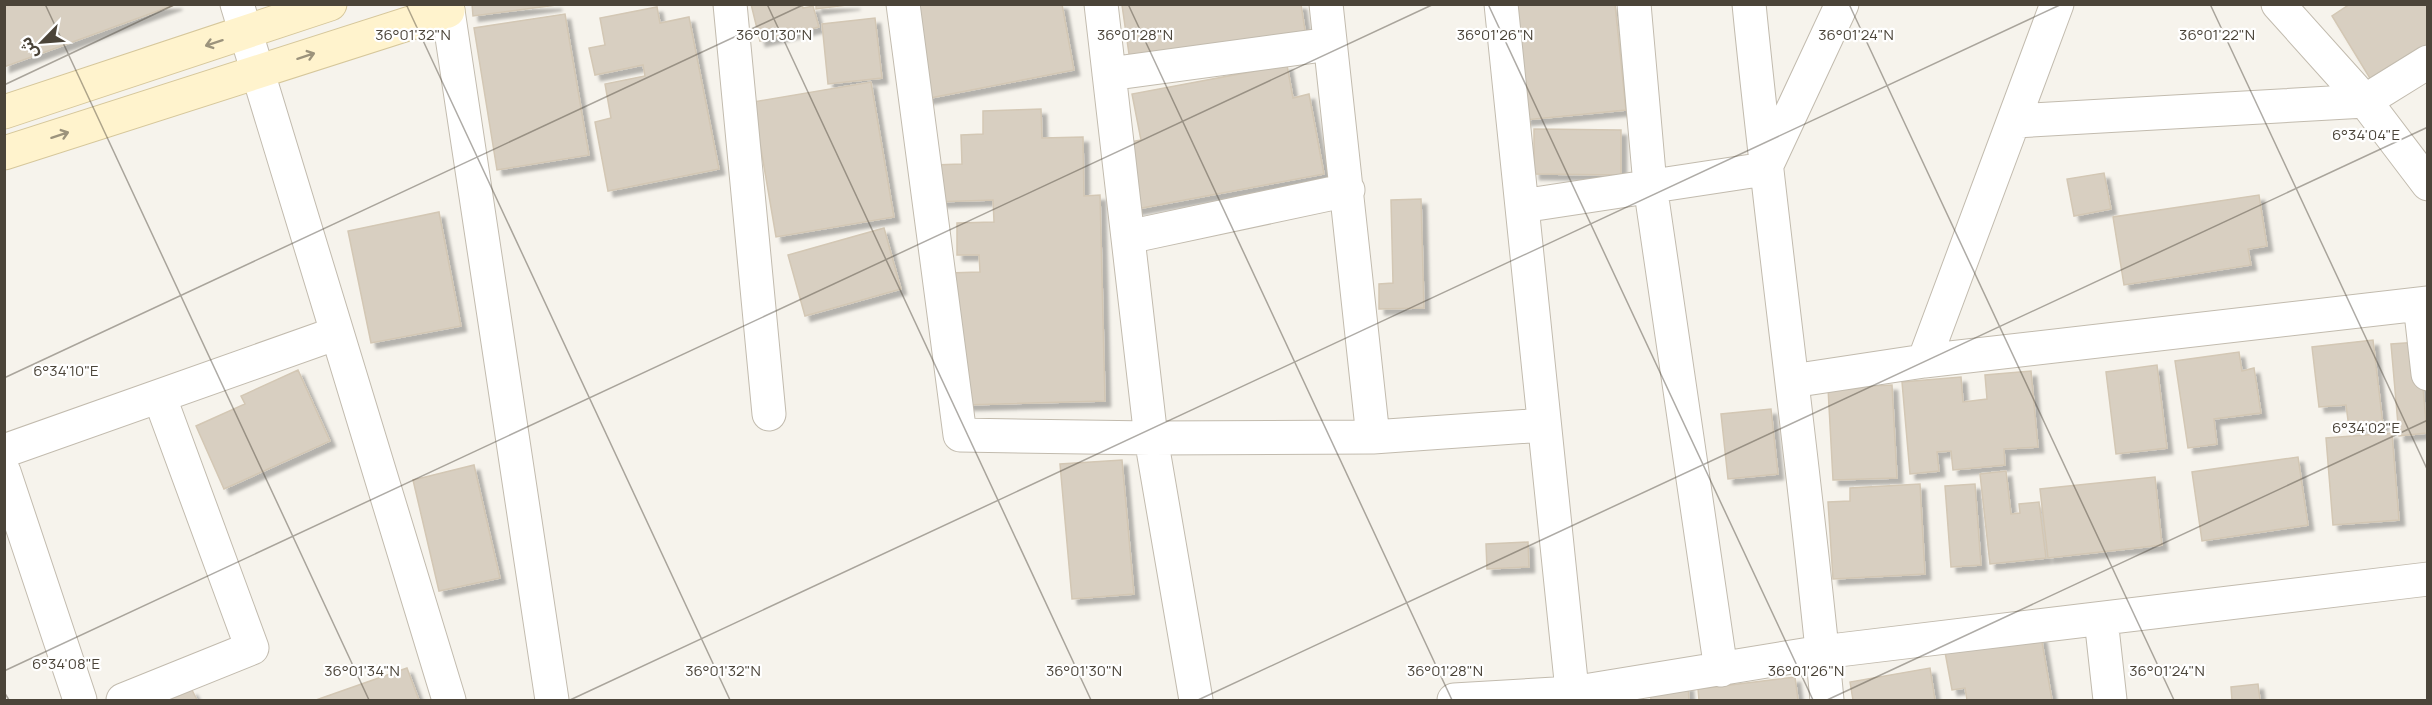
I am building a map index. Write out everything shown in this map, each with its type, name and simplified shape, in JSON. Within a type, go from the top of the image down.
[{"type":"street","points":[[4,112],[241,18],[330,4]]},
{"type":"street","points":[[730,4],[769,414]]},
{"type":"street","points":[[903,4],[960,435],[1151,438],[1374,437],[1544,425]]},
{"type":"street","points":[[1101,4],[1151,438],[1196,700]]},
{"type":"street","points":[[1326,4],[1374,437]]},
{"type":"street","points":[[1501,4],[1572,697]]},
{"type":"street","points":[[1634,4],[1650,185],[1721,670]]},
{"type":"street","points":[[1749,4],[1765,170],[1792,381],[1827,700]]},
{"type":"street","points":[[1765,170],[1842,4]]},
{"type":"street","points":[[1924,361],[2016,121],[2057,4]]},
{"type":"street","points":[[2278,4],[2365,101],[2427,184]]},
{"type":"street","points":[[4,153],[447,8],[552,700]]},
{"type":"street","points":[[241,18],[449,700]]},
{"type":"street","points":[[1109,74],[1330,44]]},
{"type":"street","points":[[2016,121],[2365,101],[2427,62]]},
{"type":"street","points":[[1522,206],[1650,185],[1765,170]]},
{"type":"street","points":[[1128,237],[1348,190]]},
{"type":"street","points":[[1792,381],[1924,361],[2424,303],[2427,374]]},
{"type":"street","points":[[4,451],[160,398],[337,333]]},
{"type":"street","points":[[123,700],[252,648],[160,398]]},
{"type":"street","points":[[4,472],[80,700]]},
{"type":"street","points":[[1455,700],[1572,697],[1822,652],[2427,579]]},
{"type":"street","points":[[2101,619],[2110,700]]},
{"type":"building","points":[[4,4],[177,4],[4,67]]},
{"type":"building","points":[[472,4],[556,4],[556,5],[473,16]]},
{"type":"building","points":[[751,4],[802,4],[803,8],[813,6],[819,27],[760,41]]},
{"type":"building","points":[[816,4],[855,4],[816,9]]},
{"type":"building","points":[[907,4],[1062,4],[1074,70],[925,99]]},
{"type":"building","points":[[1301,4],[1306,37],[1130,61],[1122,5]]},
{"type":"building","points":[[1514,4],[1615,4],[1626,110],[1525,120]]},
{"type":"building","points":[[2350,4],[2428,4],[2428,45],[2371,80],[2332,16]]},
{"type":"building","points":[[657,7],[660,23],[689,17],[719,169],[608,191],[595,122],[611,118],[605,84],[645,76],[643,65],[595,75],[589,48],[605,45],[600,18]]},
{"type":"building","points":[[565,14],[589,155],[497,170],[474,28]]},
{"type":"building","points":[[875,18],[882,78],[828,84],[822,24]]},
{"type":"building","points":[[1287,65],[1293,98],[1309,94],[1324,174],[1131,210],[1119,144],[1141,140],[1132,94]]},
{"type":"building","points":[[871,82],[894,217],[776,237],[753,102]]},
{"type":"building","points":[[1041,109],[1042,138],[1083,137],[1084,196],[1100,195],[1105,401],[964,405],[948,273],[980,272],[979,255],[957,255],[957,223],[994,222],[993,200],[934,202],[933,165],[962,164],[961,135],[983,134],[983,111]]},
{"type":"building","points":[[1534,129],[1621,130],[1621,175],[1534,174]]},
{"type":"building","points":[[2104,173],[2111,209],[2074,216],[2067,179]]},
{"type":"building","points":[[2259,195],[2267,246],[2248,249],[2251,265],[2124,285],[2113,217]]},
{"type":"building","points":[[1421,199],[1424,308],[1379,309],[1379,284],[1393,283],[1391,200]]},
{"type":"building","points":[[439,212],[461,326],[371,343],[348,231]]},
{"type":"building","points":[[884,228],[901,289],[805,316],[788,255]]},
{"type":"building","points":[[2373,340],[2383,425],[2349,428],[2346,405],[2319,407],[2312,347]]},
{"type":"building","points":[[2419,342],[2427,433],[2399,436],[2391,344]]},
{"type":"building","points":[[2239,352],[2242,371],[2254,368],[2261,413],[2214,419],[2217,444],[2188,448],[2175,361]]},
{"type":"building","points":[[2157,365],[2167,448],[2116,454],[2106,372]]},
{"type":"building","points":[[298,370],[330,441],[224,489],[196,426],[245,404],[241,396]]},
{"type":"building","points":[[2031,371],[2038,447],[2004,449],[2005,465],[1953,470],[1951,451],[1937,452],[1939,471],[1910,474],[1902,382],[1961,377],[1963,402],[1987,399],[1985,375]]},
{"type":"building","points":[[1892,385],[1897,478],[1833,480],[1828,388]]},
{"type":"building","points":[[1771,409],[1778,474],[1728,479],[1721,414]]},
{"type":"building","points":[[2392,433],[2399,520],[2333,525],[2326,438]]},
{"type":"building","points":[[2298,457],[2308,525],[2202,541],[2192,472]]},
{"type":"building","points":[[1122,460],[1134,594],[1072,599],[1060,464]]},
{"type":"building","points":[[474,465],[500,578],[439,591],[413,480]]},
{"type":"building","points":[[2006,471],[2011,514],[2020,513],[2019,504],[2039,502],[2046,558],[1990,564],[1980,474]]},
{"type":"building","points":[[2155,477],[2162,545],[2048,558],[2040,489]]},
{"type":"building","points":[[1920,484],[1925,574],[1833,579],[1828,502],[1850,501],[1850,488]]},
{"type":"building","points":[[1975,484],[1981,565],[1951,567],[1945,486]]},
{"type":"building","points":[[1528,542],[1529,567],[1487,569],[1486,544]]},
{"type":"building","points":[[2041,636],[2052,700],[1967,700],[1965,688],[1952,690],[1945,652]]},
{"type":"building","points":[[407,668],[419,700],[316,700]]},
{"type":"building","points":[[1930,668],[1935,700],[1853,700],[1850,682]]},
{"type":"building","points":[[1795,677],[1798,700],[1699,700],[1698,689]]},
{"type":"building","points":[[2258,684],[2260,700],[2232,700],[2231,687]]},
{"type":"building","points":[[1688,685],[1689,700],[1651,700],[1650,688]]},
{"type":"building","points":[[192,690],[197,700],[168,700]]}]
